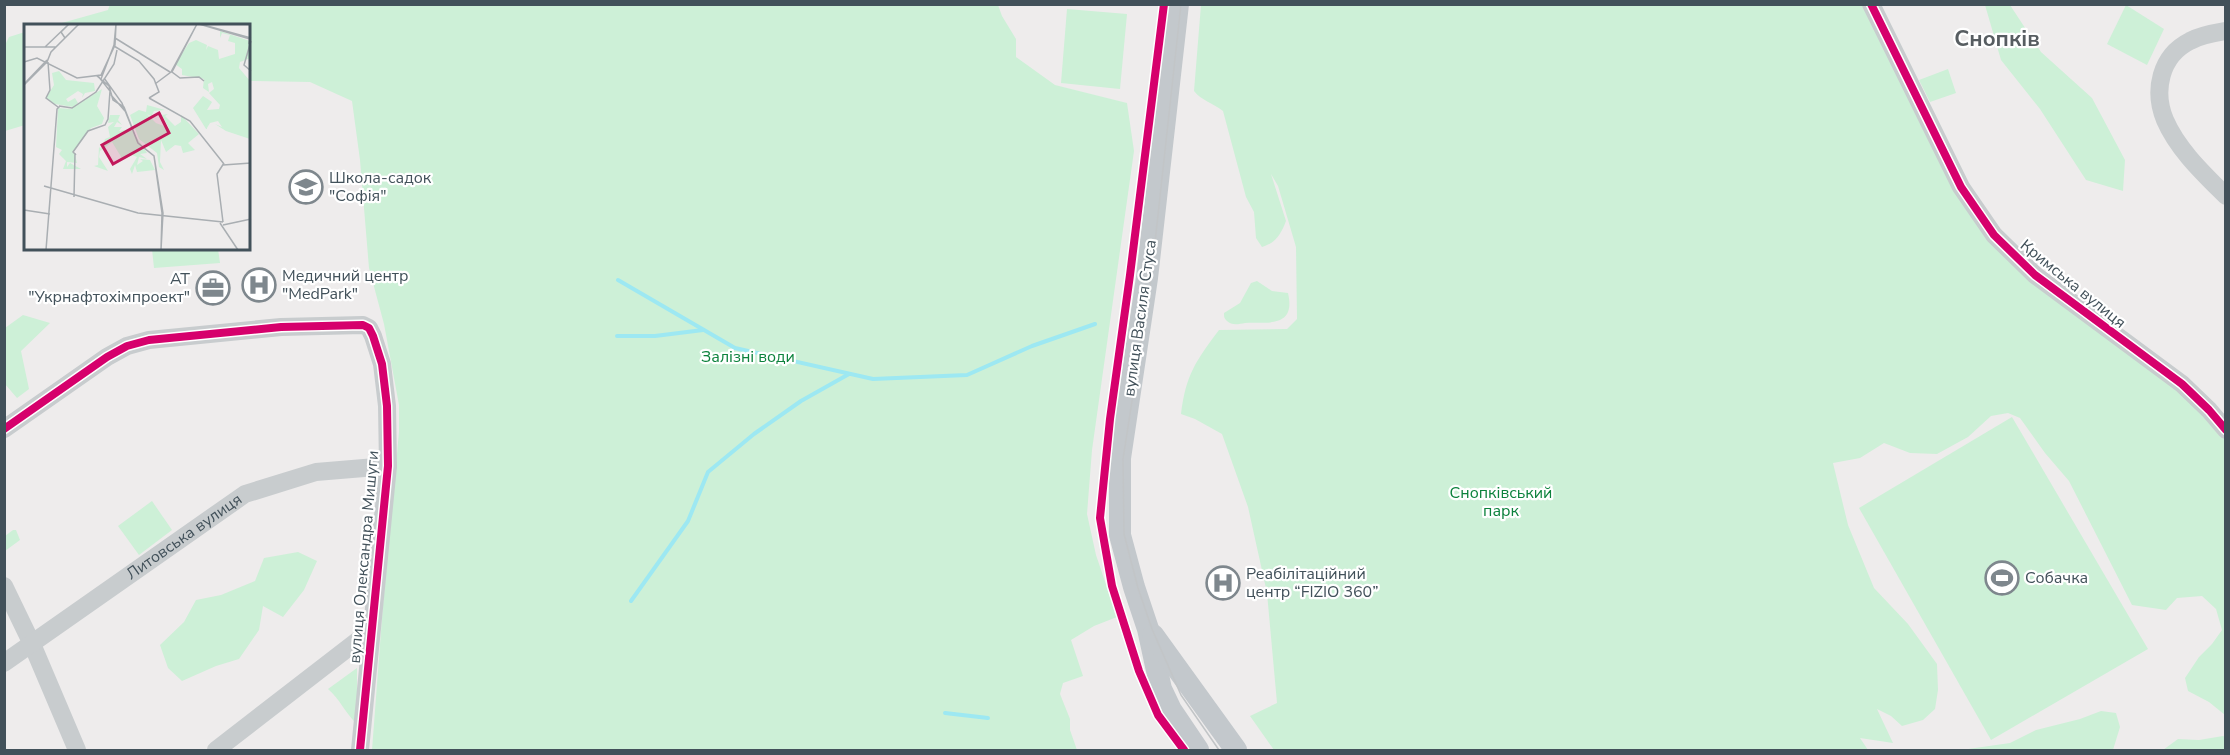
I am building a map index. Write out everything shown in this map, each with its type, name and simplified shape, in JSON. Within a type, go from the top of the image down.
[{"type":"main road","name":"вулиця Василя Стуса","points":[[1178,4],[1147,278],[1120,458],[1120,535],[1148,629],[1161,689],[1171,710],[1198,750]]},
{"type":"main road","name":"вулиця Василя Стуса","points":[[1148,629],[1236,750]]},
{"type":"street","name":"Кримська вулиця","points":[[1871,4],[1961,187],[1994,235],[2035,275],[2182,384],[2226,430]]},
{"type":"street","points":[[2226,31],[2192,40],[2175,51],[2166,63],[2160,79],[2159,98],[2165,120],[2180,144],[2226,196]]},
{"type":"street","name":"вулиця Олександра Мишуги","points":[[4,429],[107,357],[127,346],[149,340],[281,327],[363,326],[369,328],[381,364],[387,406],[388,466],[360,750]]},
{"type":"street","name":"Литовська вулиця","points":[[4,663],[245,494],[316,472],[388,466]]},
{"type":"street","points":[[4,586],[32,644],[77,750]]},
{"type":"street","points":[[216,750],[370,631]]},
{"type":"green space","name":"Залізні води","points":[[110,4],[998,5],[1016,39],[1016,57],[1055,85],[1127,103],[1134,151],[1092,450],[1087,514],[1096,555],[1117,617],[1094,626],[1071,640],[1083,676],[1063,683],[1060,694],[1070,719],[1070,730],[1077,750],[372,750],[399,432],[399,405],[384,324],[369,268],[360,160],[352,101],[310,82],[250,81],[250,24],[58,24],[108,10]]},
{"type":"green space","name":"Снопківський парк","points":[[1201,5],[1878,5],[1963,182],[1997,234],[2225,424],[2225,715],[2209,702],[2188,691],[2185,678],[2222,630],[2216,609],[2202,596],[2177,598],[2166,610],[2132,605],[2069,481],[2020,418],[2008,413],[1991,416],[1968,437],[1937,454],[1910,453],[1884,443],[1860,458],[1833,463],[1848,525],[1874,588],[1908,624],[1937,664],[1938,690],[1935,709],[1923,720],[1902,726],[1891,716],[1877,709],[1893,743],[1860,738],[1868,750],[1274,750],[1250,716],[1277,703],[1267,593],[1248,507],[1222,434],[1181,414],[1186,388],[1193,369],[1219,330],[1287,329],[1297,319],[1296,247],[1278,186],[1271,174],[1286,221],[1277,237],[1262,247],[1256,238],[1254,212],[1246,197],[1223,111],[1194,91]]},
{"type":"green space","points":[[1985,5],[2010,5],[2041,52],[2092,98],[2125,160],[2123,191],[2086,180],[2040,109],[2001,60]]},
{"type":"green space","points":[[2126,5],[2164,29],[2147,65],[2107,44]]},
{"type":"green space","points":[[1067,9],[1127,14],[1120,89],[1061,83]]},
{"type":"green space","points":[[24,32],[24,125],[5,131],[5,45],[9,37]]},
{"type":"green space","points":[[1948,69],[1956,93],[1930,102],[1919,80]]},
{"type":"green space","points":[[152,250],[218,250],[220,263],[154,268]]},
{"type":"green space","points":[[1257,281],[1272,291],[1288,293],[1288,312],[1284,318],[1271,322],[1229,323],[1224,313],[1240,303],[1251,283]]},
{"type":"green space","points":[[23,315],[50,323],[21,351],[29,389],[17,398],[5,384],[5,328]]},
{"type":"green space","name":"Собачка","points":[[2012,417],[2148,649],[1991,740],[1859,508]]},
{"type":"green space","points":[[152,501],[172,530],[139,555],[118,526]]},
{"type":"green space","points":[[16,530],[20,540],[5,551],[5,536]]},
{"type":"green space","points":[[298,552],[317,561],[304,590],[283,617],[263,606],[259,630],[239,659],[182,681],[168,668],[160,645],[184,622],[196,600],[221,595],[255,581],[264,558]]},
{"type":"green space","points":[[357,668],[357,724],[328,689]]},
{"type":"green space","points":[[2101,711],[2116,713],[2120,727],[2113,750],[1961,750],[2010,743],[2036,730]]},
{"type":"green space","points":[[2225,737],[2225,750],[2163,750],[2178,739],[2199,740]]},
{"type":"waterway","points":[[618,280],[735,348],[873,379],[967,375],[1032,346],[1095,324]]},
{"type":"waterway","points":[[617,336],[655,336],[703,330]]},
{"type":"waterway","points":[[631,601],[688,521],[708,472],[754,434],[801,401],[849,374]]},
{"type":"waterway","points":[[945,713],[988,718]]},
{"type":"tram line","points":[[1181,4],[1151,279],[1123,459],[1124,534],[1138,588],[1152,629],[1181,695],[1219,750]]},
{"type":"cycle path","points":[[1164,4],[1110,419],[1100,518],[1112,586],[1139,671],[1158,715],[1184,750]]},
{"type":"cycle path","points":[[1871,4],[1961,187],[1994,235],[2035,275],[2182,384],[2226,430]]},
{"type":"cycle path","points":[[4,429],[107,357],[127,346],[149,340],[281,327],[363,325],[369,328],[382,364],[387,406],[388,466],[360,750]]},
{"type":"place","name":"Школа-садок \"Софія\"","points":[[306,187]]},
{"type":"place","name":"Медичний центр \"MedPark\"","points":[[259,285]]},
{"type":"place","name":"АТ \"Укрнафтохімпроект\"","points":[[213,288]]},
{"type":"place","name":"Собачка","points":[[2002,578]]},
{"type":"place","name":"Реабілітаційний центр “FIZIO 360”","points":[[1223,583]]},
{"type":"district","name":"Снопків","points":[[1997,39]]}]
